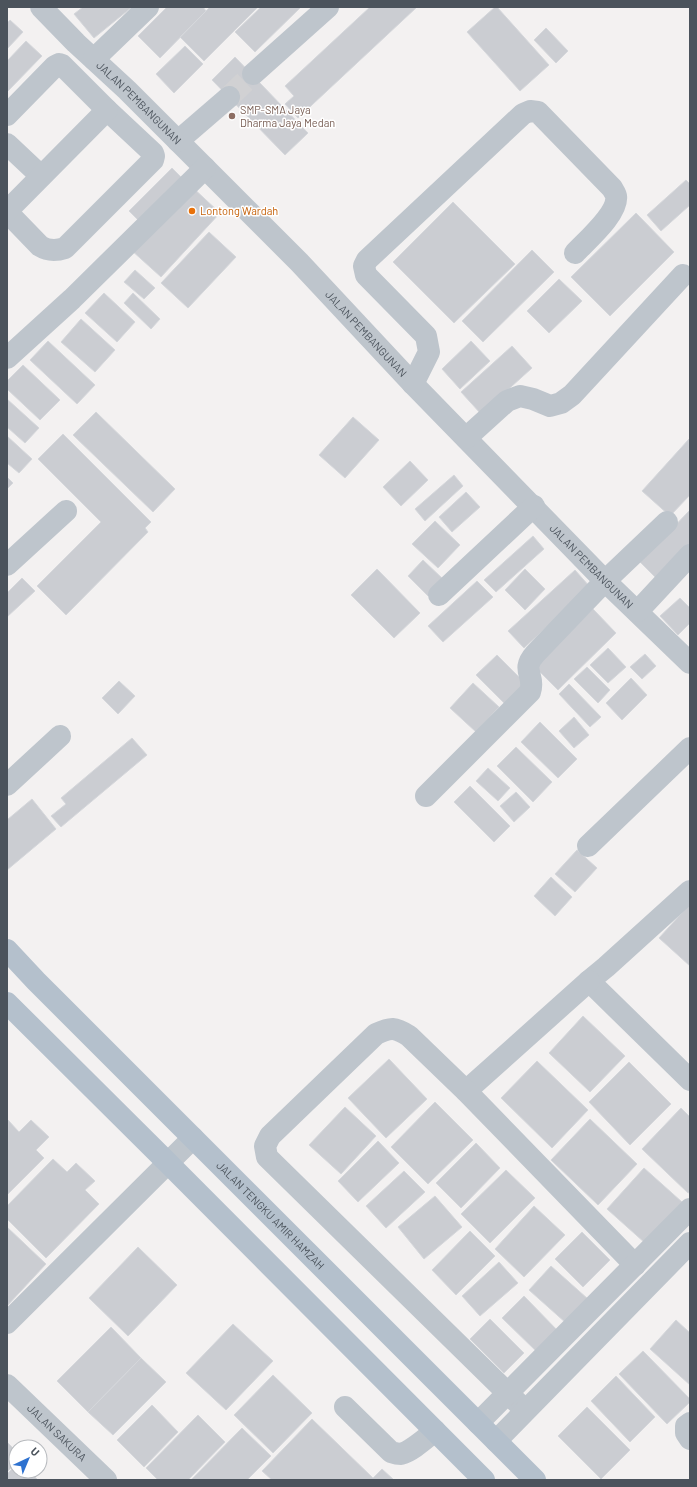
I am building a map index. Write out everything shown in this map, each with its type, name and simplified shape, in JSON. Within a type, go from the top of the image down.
[{"type":"main road","name":"JALAN TENGKU AMIR HAMZAH","points":[[7,950],[36,981],[535,1480]]},
{"type":"main road","points":[[7,1003],[484,1480]]},
{"type":"street","name":"JALAN PEMBANGUNAN","points":[[41,7],[76,43],[178,141],[298,262],[413,384],[534,506],[605,581],[638,611],[690,663]]},
{"type":"street","points":[[94,59],[148,7]]},
{"type":"street","points":[[253,74],[328,7]]},
{"type":"street","points":[[7,115],[55,66],[59,64],[62,65],[153,153],[153,160],[65,248],[58,251],[45,249],[40,246],[7,212],[107,110]]},
{"type":"street","points":[[178,141],[229,97]]},
{"type":"street","points":[[413,384],[429,352],[426,336],[366,275],[364,266],[367,260],[523,114],[530,111],[538,112],[612,188],[616,196],[614,209],[603,224],[575,253]]},
{"type":"street","points":[[7,144],[41,176]]},
{"type":"street","points":[[7,358],[72,299],[205,168]]},
{"type":"street","points":[[466,438],[508,401],[520,396],[533,399],[550,406],[561,403],[572,395],[683,275]]},
{"type":"street","points":[[439,595],[534,506]]},
{"type":"street","points":[[7,565],[66,511]]},
{"type":"street","points":[[426,796],[530,692],[533,686],[528,669],[529,661],[605,581],[667,522]]},
{"type":"street","points":[[638,611],[690,555]]},
{"type":"street","points":[[7,785],[60,736]]},
{"type":"street","points":[[588,846],[690,748]]},
{"type":"street","points":[[466,1091],[690,891]]},
{"type":"street","points":[[589,981],[690,1080]]},
{"type":"street","points":[[525,1410],[267,1157],[265,1152],[267,1141],[270,1136],[376,1034],[387,1029],[399,1030],[410,1036],[466,1091],[635,1264]]},
{"type":"street","points":[[7,1324],[193,1138]]},
{"type":"street","points":[[478,1423],[690,1209]]},
{"type":"street","points":[[496,1441],[690,1243]]},
{"type":"street","name":"JALAN SAKURA","points":[[7,1385],[106,1480]]},
{"type":"street","points":[[345,1407],[391,1452],[397,1454],[401,1454],[417,1445],[435,1431]]},
{"type":"street","points":[[690,1422],[686,1426],[686,1433],[690,1439]]},
{"type":"building","points":[[83,7],[132,7],[94,38],[74,14]]},
{"type":"building","points":[[167,7],[203,7],[206,11],[160,58],[138,36]]},
{"type":"building","points":[[210,7],[258,7],[204,61],[180,37]]},
{"type":"building","points":[[261,7],[301,7],[255,52],[235,32]]},
{"type":"building","points":[[370,7],[417,7],[298,118],[285,104],[294,96],[285,86]]},
{"type":"building","points":[[495,7],[497,7],[549,65],[520,91],[467,32]]},
{"type":"building","points":[[10,20],[23,32],[7,49],[7,23]]},
{"type":"building","points":[[546,28],[568,51],[556,63],[534,40]]},
{"type":"building","points":[[26,41],[42,56],[7,92],[7,61]]},
{"type":"building","points":[[185,46],[203,64],[174,93],[156,74]]},
{"type":"building","points":[[235,57],[308,133],[285,155],[212,80]]},
{"type":"building","points":[[172,168],[184,180],[141,223],[129,211]]},
{"type":"building","points":[[686,180],[690,184],[690,205],[661,231],[647,215]]},
{"type":"building","points":[[190,185],[220,213],[161,277],[130,249]]},
{"type":"building","points":[[453,202],[515,264],[454,323],[393,262]]},
{"type":"building","points":[[636,213],[674,252],[610,316],[571,277]]},
{"type":"building","points":[[209,232],[236,257],[188,308],[161,283]]},
{"type":"building","points":[[532,250],[554,272],[483,342],[462,321]]},
{"type":"building","points":[[135,270],[155,288],[144,299],[124,282]]},
{"type":"building","points":[[559,279],[582,301],[549,333],[527,311]]},
{"type":"building","points":[[104,293],[135,322],[117,342],[85,313]]},
{"type":"building","points":[[133,293],[160,319],[151,329],[124,303]]},
{"type":"building","points":[[81,319],[115,350],[95,372],[61,342]]},
{"type":"building","points":[[48,341],[95,385],[77,404],[30,360]]},
{"type":"building","points":[[471,341],[490,361],[460,389],[442,369]]},
{"type":"building","points":[[512,346],[532,368],[481,414],[461,392]]},
{"type":"building","points":[[23,365],[60,400],[40,420],[7,389],[7,381]]},
{"type":"building","points":[[7,399],[39,428],[25,443],[7,427]]},
{"type":"building","points":[[96,412],[175,489],[153,512],[73,435]]},
{"type":"building","points":[[353,417],[379,440],[345,478],[319,455]]},
{"type":"building","points":[[63,434],[151,522],[145,528],[148,532],[66,615],[37,586],[101,522],[38,459]]},
{"type":"building","points":[[7,436],[32,459],[19,473],[7,463]]},
{"type":"building","points":[[689,439],[690,495],[670,516],[642,491]]},
{"type":"building","points":[[410,461],[428,480],[401,506],[383,487]]},
{"type":"building","points":[[454,475],[463,486],[425,521],[415,509]]},
{"type":"building","points":[[7,477],[13,483],[7,489]]},
{"type":"building","points":[[466,492],[480,507],[452,532],[439,517]]},
{"type":"building","points":[[690,510],[690,545],[657,579],[640,562]]},
{"type":"building","points":[[435,521],[460,545],[438,568],[412,544]]},
{"type":"building","points":[[533,536],[544,549],[496,592],[484,580]]},
{"type":"building","points":[[423,560],[444,580],[428,596],[408,576]]},
{"type":"building","points":[[377,569],[420,613],[394,638],[351,595]]},
{"type":"building","points":[[525,569],[545,589],[525,610],[505,590]]},
{"type":"building","points":[[575,570],[590,587],[524,648],[508,631]]},
{"type":"building","points":[[22,578],[35,591],[7,617],[7,593]]},
{"type":"building","points":[[477,581],[493,597],[443,642],[428,626]]},
{"type":"building","points":[[680,598],[690,608],[690,623],[678,635],[660,616]]},
{"type":"building","points":[[593,609],[616,633],[558,690],[535,667]]},
{"type":"building","points":[[608,648],[626,667],[608,683],[590,665]]},
{"type":"building","points":[[645,654],[656,666],[642,679],[630,667]]},
{"type":"building","points":[[497,655],[527,685],[506,705],[476,675]]},
{"type":"building","points":[[587,667],[610,690],[598,703],[574,679]]},
{"type":"building","points":[[631,678],[647,695],[622,720],[606,703]]},
{"type":"building","points":[[119,681],[135,696],[118,714],[102,698]]},
{"type":"building","points":[[473,683],[499,707],[476,732],[450,708]]},
{"type":"building","points":[[569,684],[601,717],[590,727],[559,694]]},
{"type":"building","points":[[574,717],[589,735],[574,748],[559,731]]},
{"type":"building","points":[[540,722],[577,759],[558,778],[521,742]]},
{"type":"building","points":[[132,738],[147,755],[61,827],[51,816],[66,804],[61,798]]},
{"type":"building","points":[[516,747],[552,782],[533,802],[497,766]]},
{"type":"building","points":[[488,768],[510,788],[498,801],[476,781]]},
{"type":"building","points":[[470,786],[510,826],[494,842],[454,802]]},
{"type":"building","points":[[516,792],[530,807],[514,822],[500,806]]},
{"type":"building","points":[[32,799],[56,829],[7,870],[7,820]]},
{"type":"building","points":[[577,850],[597,868],[575,892],[555,874]]},
{"type":"building","points":[[551,877],[572,897],[555,916],[534,896]]},
{"type":"building","points":[[690,904],[690,966],[659,938]]},
{"type":"building","points":[[583,1016],[625,1056],[590,1092],[549,1053]]},
{"type":"building","points":[[389,1059],[427,1099],[386,1138],[348,1098]]},
{"type":"building","points":[[537,1061],[588,1110],[552,1148],[501,1098]]},
{"type":"building","points":[[629,1062],[671,1104],[630,1145],[589,1102]]},
{"type":"building","points":[[435,1102],[473,1140],[428,1184],[391,1147]]},
{"type":"building","points":[[345,1107],[376,1136],[341,1174],[309,1145]]},
{"type":"building","points":[[681,1108],[690,1117],[690,1192],[688,1193],[642,1149]]},
{"type":"building","points":[[590,1119],[637,1164],[598,1205],[551,1160]]},
{"type":"building","points":[[8,1120],[19,1132],[31,1120],[49,1137],[36,1150],[44,1158],[7,1195]]},
{"type":"building","points":[[378,1141],[399,1163],[358,1202],[338,1181]]},
{"type":"building","points":[[476,1143],[500,1168],[461,1208],[436,1183]]},
{"type":"building","points":[[53,1159],[67,1172],[76,1163],[95,1181],[85,1190],[99,1204],[46,1258],[7,1219],[7,1206]]},
{"type":"building","points":[[644,1168],[682,1202],[645,1243],[607,1209]]},
{"type":"building","points":[[506,1170],[535,1198],[490,1243],[461,1214]]},
{"type":"building","points":[[404,1171],[425,1192],[386,1228],[366,1206]]},
{"type":"building","points":[[435,1196],[462,1227],[424,1259],[398,1227]]},
{"type":"building","points":[[534,1206],[565,1235],[524,1277],[495,1249]]},
{"type":"building","points":[[7,1227],[46,1264],[7,1306]]},
{"type":"building","points":[[470,1231],[495,1256],[456,1295],[432,1270]]},
{"type":"building","points":[[582,1232],[610,1260],[583,1287],[555,1259]]},
{"type":"building","points":[[138,1247],[177,1285],[128,1336],[89,1298]]},
{"type":"building","points":[[499,1262],[518,1283],[480,1316],[462,1296]]},
{"type":"building","points":[[551,1266],[588,1299],[566,1323],[529,1290]]},
{"type":"building","points":[[524,1296],[559,1332],[538,1353],[502,1318]]},
{"type":"building","points":[[490,1319],[524,1353],[504,1373],[470,1339]]},
{"type":"building","points":[[676,1320],[690,1333],[690,1385],[650,1349]]},
{"type":"building","points":[[233,1324],[273,1361],[226,1410],[186,1373]]},
{"type":"building","points":[[111,1327],[141,1358],[88,1412],[57,1381]]},
{"type":"building","points":[[643,1351],[690,1399],[690,1402],[667,1424],[619,1374]]},
{"type":"building","points":[[141,1358],[166,1382],[113,1435],[88,1412]]},
{"type":"building","points":[[273,1375],[312,1413],[273,1453],[234,1415]]},
{"type":"building","points":[[616,1376],[655,1417],[630,1442],[591,1401]]},
{"type":"building","points":[[152,1405],[178,1432],[144,1467],[117,1440]]},
{"type":"building","points":[[587,1407],[630,1450],[601,1479],[558,1436]]},
{"type":"building","points":[[198,1415],[225,1442],[188,1480],[158,1480],[146,1468]]},
{"type":"building","points":[[312,1419],[373,1478],[382,1469],[394,1480],[272,1480],[262,1471]]},
{"type":"building","points":[[242,1428],[271,1456],[247,1480],[191,1480]]},
{"type":"building","points":[[7,1442],[8,1471],[7,1472]]},
{"type":"building","points":[[8,1473],[8,1479],[38,1480],[7,1480]]},
{"type":"tunnel","points":[[229,97],[253,74]]},
{"type":"place","name":"SMP-SMA Jaya Dharma Jaya Medan","points":[[232,116]]},
{"type":"place","name":"Lontong Wardah","points":[[192,211]]}]
